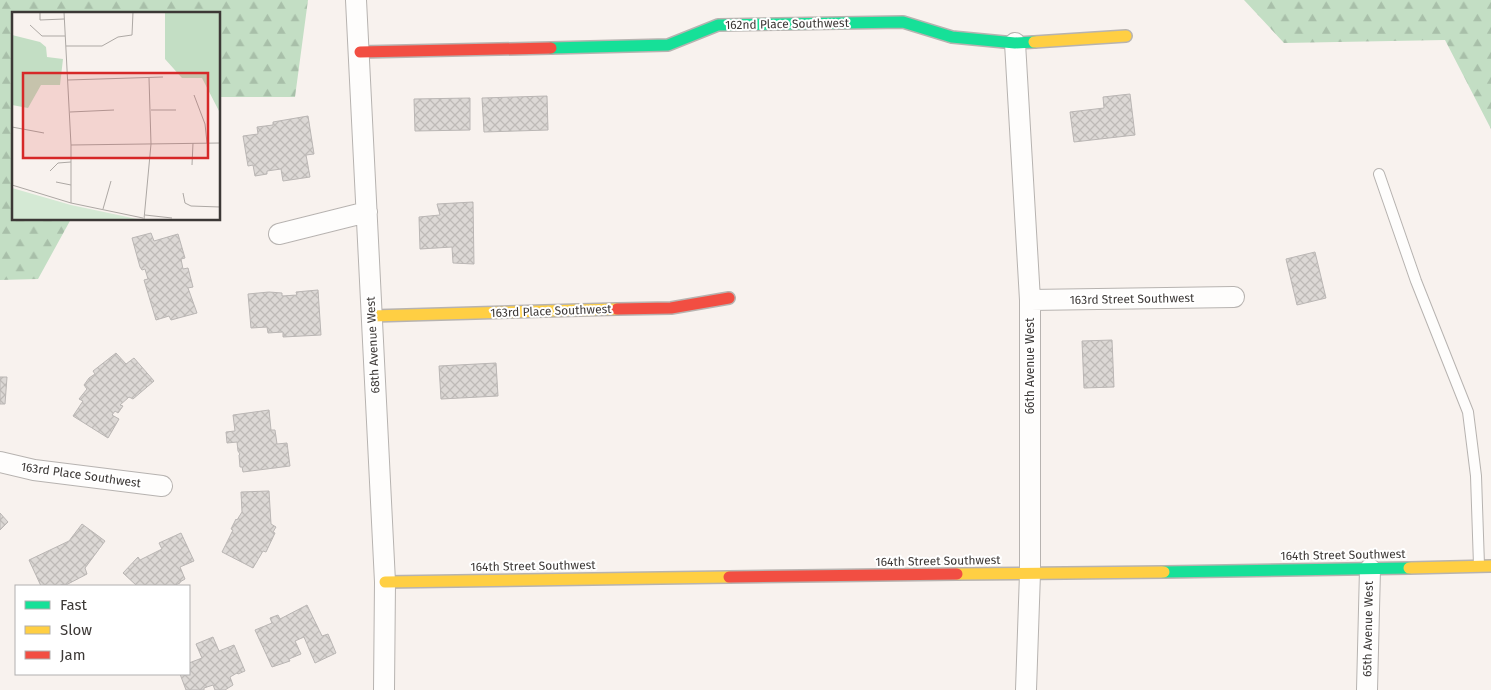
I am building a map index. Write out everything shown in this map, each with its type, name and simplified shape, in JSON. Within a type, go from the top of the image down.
[{"type":"street","name":"68th Avenue West","points":[[356,0],[385,582],[384,690]]},
{"type":"street","name":"162nd Place Southwest","points":[[360,52],[668,45],[718,25],[904,22],[952,37],[1015,43],[1126,36]]},
{"type":"street","name":"66th Avenue West","points":[[1015,43],[1030,300],[1030,573],[1026,690]]},
{"type":"street","points":[[279,234],[367,212]]},
{"type":"street","name":"163rd Place Southwest","points":[[372,316],[671,308],[729,298]]},
{"type":"street","name":"163rd Street Southwest","points":[[1030,300],[1234,298]]},
{"type":"street","name":"163rd Place Southwest","points":[[0,462],[34,470],[162,486]]},
{"type":"street","name":"164th Street Southwest","points":[[385,582],[1491,566]]},
{"type":"street","name":"65th Avenue West","points":[[1367,690],[1370,569]]},
{"type":"lane","points":[[1379,174],[1416,282],[1468,412],[1476,476],[1479,566]]},
{"type":"green space","points":[[0,0],[308,0],[295,97],[220,97],[220,12],[12,12],[12,220],[70,220],[38,279],[0,280]]},
{"type":"green space","points":[[1244,0],[1491,0],[1491,129],[1445,40],[1284,43]]},
{"type":"building","points":[[1130,94],[1135,135],[1074,142],[1070,112],[1104,108],[1103,97]]},
{"type":"building","points":[[547,96],[548,130],[484,132],[482,98]]},
{"type":"building","points":[[470,98],[470,130],[415,131],[414,99]]},
{"type":"building","points":[[308,116],[314,154],[306,155],[310,177],[283,181],[281,169],[267,171],[267,174],[255,176],[253,165],[248,166],[243,136],[258,134],[257,127],[273,125],[273,122]]},
{"type":"building","points":[[473,202],[474,264],[453,263],[452,247],[420,249],[419,217],[440,215],[437,204]]},
{"type":"building","points":[[151,233],[154,241],[178,234],[185,258],[181,259],[183,269],[188,268],[193,287],[188,288],[197,313],[171,320],[169,316],[156,320],[144,280],[148,279],[145,269],[142,270],[140,267],[132,238]]},
{"type":"building","points":[[1315,252],[1326,298],[1297,305],[1286,259]]},
{"type":"building","points":[[318,290],[321,335],[283,337],[283,332],[268,333],[267,327],[251,328],[248,294],[269,292],[282,293],[282,296],[297,295],[296,292]]},
{"type":"building","points":[[1112,340],[1114,387],[1084,388],[1082,341]]},
{"type":"building","points":[[116,353],[126,364],[134,358],[154,381],[133,399],[129,397],[120,405],[123,406],[118,413],[115,411],[112,415],[119,419],[108,438],[73,416],[83,401],[79,399],[87,389],[84,385],[95,374],[93,371]]},
{"type":"building","points":[[496,363],[498,396],[441,399],[439,366]]},
{"type":"building","points":[[0,377],[7,377],[5,404],[0,404]]},
{"type":"building","points":[[269,410],[271,430],[275,430],[277,444],[287,443],[290,466],[243,472],[242,467],[240,467],[240,454],[237,442],[227,443],[226,432],[235,431],[233,415]]},
{"type":"building","points":[[269,491],[271,524],[276,527],[273,532],[275,533],[266,552],[263,551],[253,568],[222,552],[233,530],[231,529],[236,519],[242,512],[241,492]]},
{"type":"building","points":[[0,513],[8,522],[0,530]]},
{"type":"building","points":[[82,524],[105,541],[85,568],[87,574],[66,585],[41,585],[29,560],[69,541]]},
{"type":"building","points":[[181,533],[194,561],[180,567],[185,579],[175,585],[136,585],[123,573],[138,557],[140,560],[162,549],[159,543]]},
{"type":"building","points":[[307,605],[322,636],[328,634],[336,653],[315,663],[304,637],[295,641],[301,654],[289,659],[290,661],[272,667],[255,630],[272,623],[270,618],[278,615],[280,619]]},
{"type":"building","points":[[213,637],[219,651],[234,645],[245,671],[230,677],[233,685],[225,690],[215,690],[213,685],[204,688],[204,690],[186,690],[180,675],[190,675],[190,663],[202,658],[196,644]]},
{"type":"traffic: fast","points":[[551,48],[668,45],[718,25],[903,22],[952,37],[1015,43],[1034,42]]},
{"type":"traffic: fast","points":[[1164,572],[1409,568]]},
{"type":"traffic: slow","points":[[1034,42],[1126,36]]},
{"type":"traffic: slow","points":[[372,316],[617,309]]},
{"type":"traffic: slow","points":[[1409,568],[1491,566]]},
{"type":"traffic: slow","points":[[957,574],[1164,572]]},
{"type":"traffic: slow","points":[[385,582],[729,577]]},
{"type":"traffic: jam","points":[[360,52],[551,48]]},
{"type":"traffic: jam","points":[[617,309],[671,308],[729,298]]},
{"type":"traffic: jam","points":[[729,577],[957,574]]}]
